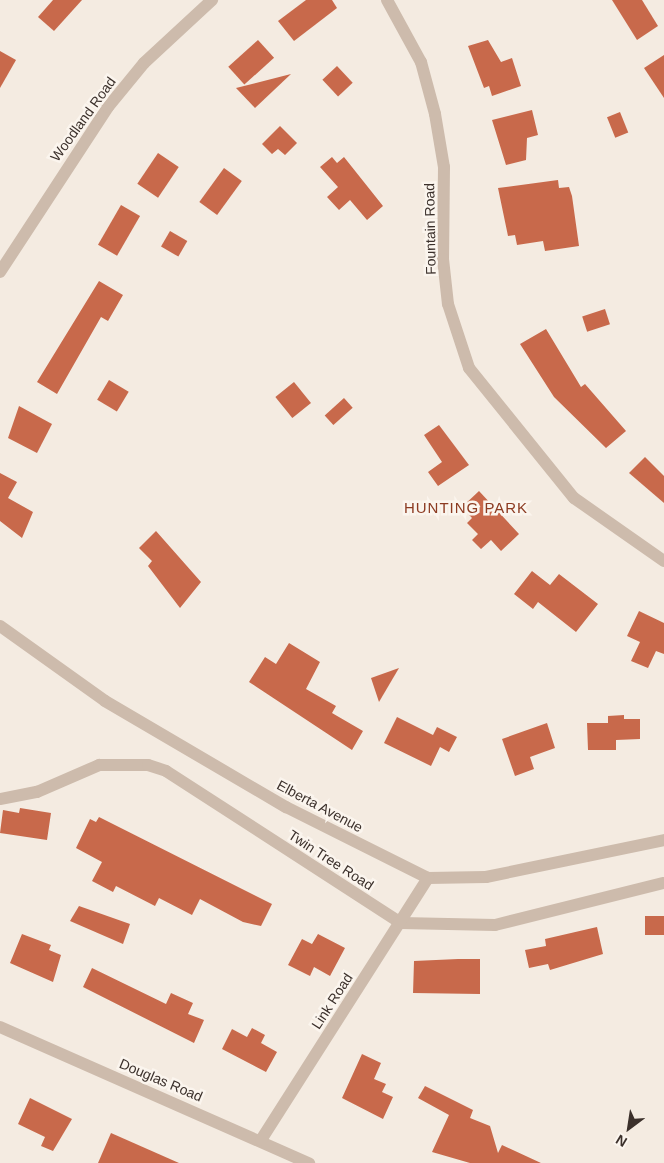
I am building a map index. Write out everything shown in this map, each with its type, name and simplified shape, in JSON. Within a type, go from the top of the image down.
[{"type":"street","name":"Woodland Road","points":[[0,272],[108,107],[144,63],[212,0]]},
{"type":"street","name":"Fountain Road","points":[[388,0],[421,62],[435,114],[444,168],[443,259],[448,304],[469,368],[574,498],[664,561]]},
{"type":"street","name":"Elberta Avenue","points":[[0,626],[113,705],[286,806],[428,878],[486,877],[664,840]]},
{"type":"street","name":"Twin Tree Road","points":[[0,799],[37,792],[99,765],[148,765],[166,771],[401,923]]},
{"type":"street","name":"Link Road","points":[[261,1140],[428,878]]},
{"type":"street","points":[[401,923],[495,925],[664,883]]},
{"type":"street","name":"Douglas Road","points":[[0,1027],[261,1140],[309,1163]]},
{"type":"building","points":[[53,0],[82,0],[54,31],[38,17]]},
{"type":"building","points":[[306,0],[332,0],[337,8],[294,41],[278,21]]},
{"type":"building","points":[[612,0],[642,0],[658,26],[637,40]]},
{"type":"building","points":[[258,40],[274,58],[244,85],[228,67]]},
{"type":"building","points":[[488,40],[501,62],[512,58],[521,86],[492,96],[489,86],[484,88],[468,46]]},
{"type":"building","points":[[0,51],[16,60],[0,88]]},
{"type":"building","points":[[664,55],[664,98],[644,68]]},
{"type":"building","points":[[337,66],[353,83],[338,96],[322,80]]},
{"type":"building","points":[[291,74],[255,108],[236,88]]},
{"type":"building","points":[[532,110],[538,135],[527,138],[526,160],[506,165],[492,120]]},
{"type":"building","points":[[620,112],[628,132],[615,138],[607,117]]},
{"type":"building","points":[[280,126],[297,143],[285,155],[278,149],[272,154],[262,144]]},
{"type":"building","points":[[158,153],[179,167],[158,198],[137,184]]},
{"type":"building","points":[[332,157],[337,163],[344,157],[383,206],[367,220],[350,200],[339,210],[327,197],[338,187],[320,167]]},
{"type":"building","points":[[224,168],[242,181],[217,215],[199,202]]},
{"type":"building","points":[[558,180],[559,188],[569,187],[572,196],[579,246],[545,251],[543,241],[517,245],[515,235],[508,236],[498,188]]},
{"type":"building","points":[[121,205],[140,216],[117,256],[98,245]]},
{"type":"building","points":[[170,231],[187,241],[178,257],[161,247]]},
{"type":"building","points":[[99,281],[123,295],[108,321],[101,317],[57,394],[37,382]]},
{"type":"building","points":[[605,309],[610,324],[587,332],[582,316]]},
{"type":"building","points":[[546,329],[581,387],[585,384],[626,431],[606,448],[554,397],[520,344]]},
{"type":"building","points":[[109,380],[129,392],[117,412],[97,400]]},
{"type":"building","points":[[294,382],[311,403],[292,418],[275,397]]},
{"type":"building","points":[[344,398],[353,408],[333,425],[325,415]]},
{"type":"building","points":[[19,406],[52,424],[37,453],[8,438]]},
{"type":"building","points":[[439,425],[469,465],[438,486],[428,472],[442,462],[424,435]]},
{"type":"building","points":[[645,457],[664,476],[664,503],[629,473]]},
{"type":"building","points":[[0,473],[17,482],[8,498],[33,512],[22,538],[0,521]]},
{"type":"building","points":[[479,491],[519,534],[501,551],[491,540],[481,549],[472,540],[478,534],[467,523],[472,518],[462,507]]},
{"type":"building","points":[[156,531],[201,582],[180,608],[148,566],[152,561],[139,548]]},
{"type":"building","points":[[532,571],[550,585],[559,574],[598,604],[576,632],[538,602],[533,609],[514,594]]},
{"type":"building","points":[[639,611],[664,623],[664,654],[656,651],[648,668],[631,661],[640,642],[627,636]]},
{"type":"building","points":[[289,643],[320,662],[306,689],[336,706],[332,713],[363,731],[352,750],[249,682],[265,657],[276,664]]},
{"type":"building","points":[[399,668],[379,702],[371,678]]},
{"type":"building","points":[[624,715],[624,719],[640,719],[640,739],[616,740],[616,750],[588,750],[587,723],[608,723],[608,716]]},
{"type":"building","points":[[397,717],[433,735],[437,727],[457,737],[449,752],[440,747],[431,766],[384,743]]},
{"type":"building","points":[[547,723],[555,748],[530,757],[534,769],[515,776],[502,739]]},
{"type":"building","points":[[20,808],[51,813],[47,840],[0,833],[3,810],[19,813]]},
{"type":"building","points":[[99,817],[272,904],[261,926],[243,922],[200,899],[192,915],[159,898],[155,906],[116,886],[113,892],[92,881],[102,862],[76,848],[90,819],[96,822]]},
{"type":"building","points":[[79,906],[130,924],[123,944],[70,921]]},
{"type":"building","points":[[645,916],[664,916],[664,935],[645,935]]},
{"type":"building","points":[[597,927],[603,954],[550,970],[548,964],[529,968],[525,950],[546,946],[545,939]]},
{"type":"building","points":[[22,934],[51,945],[49,950],[61,955],[53,982],[10,963]]},
{"type":"building","points":[[318,934],[345,948],[330,976],[314,967],[310,976],[288,965],[302,939],[312,944]]},
{"type":"building","points":[[480,959],[480,994],[413,993],[414,961]]},
{"type":"building","points":[[92,968],[166,1004],[171,993],[193,1003],[188,1014],[204,1020],[194,1043],[83,987]]},
{"type":"building","points":[[252,1028],[265,1035],[261,1043],[277,1052],[266,1072],[222,1049],[232,1029],[247,1037]]},
{"type":"building","points":[[362,1054],[381,1063],[374,1079],[386,1084],[382,1092],[393,1097],[383,1119],[342,1098]]},
{"type":"building","points":[[425,1086],[473,1110],[470,1118],[490,1126],[498,1153],[502,1145],[541,1163],[470,1163],[432,1152],[449,1115],[418,1098]]},
{"type":"building","points":[[30,1098],[72,1119],[53,1151],[41,1146],[45,1137],[18,1124]]},
{"type":"building","points":[[111,1133],[179,1163],[98,1163]]},
{"type":"district","name":"HUNTING PARK","points":[[466,508]]}]
